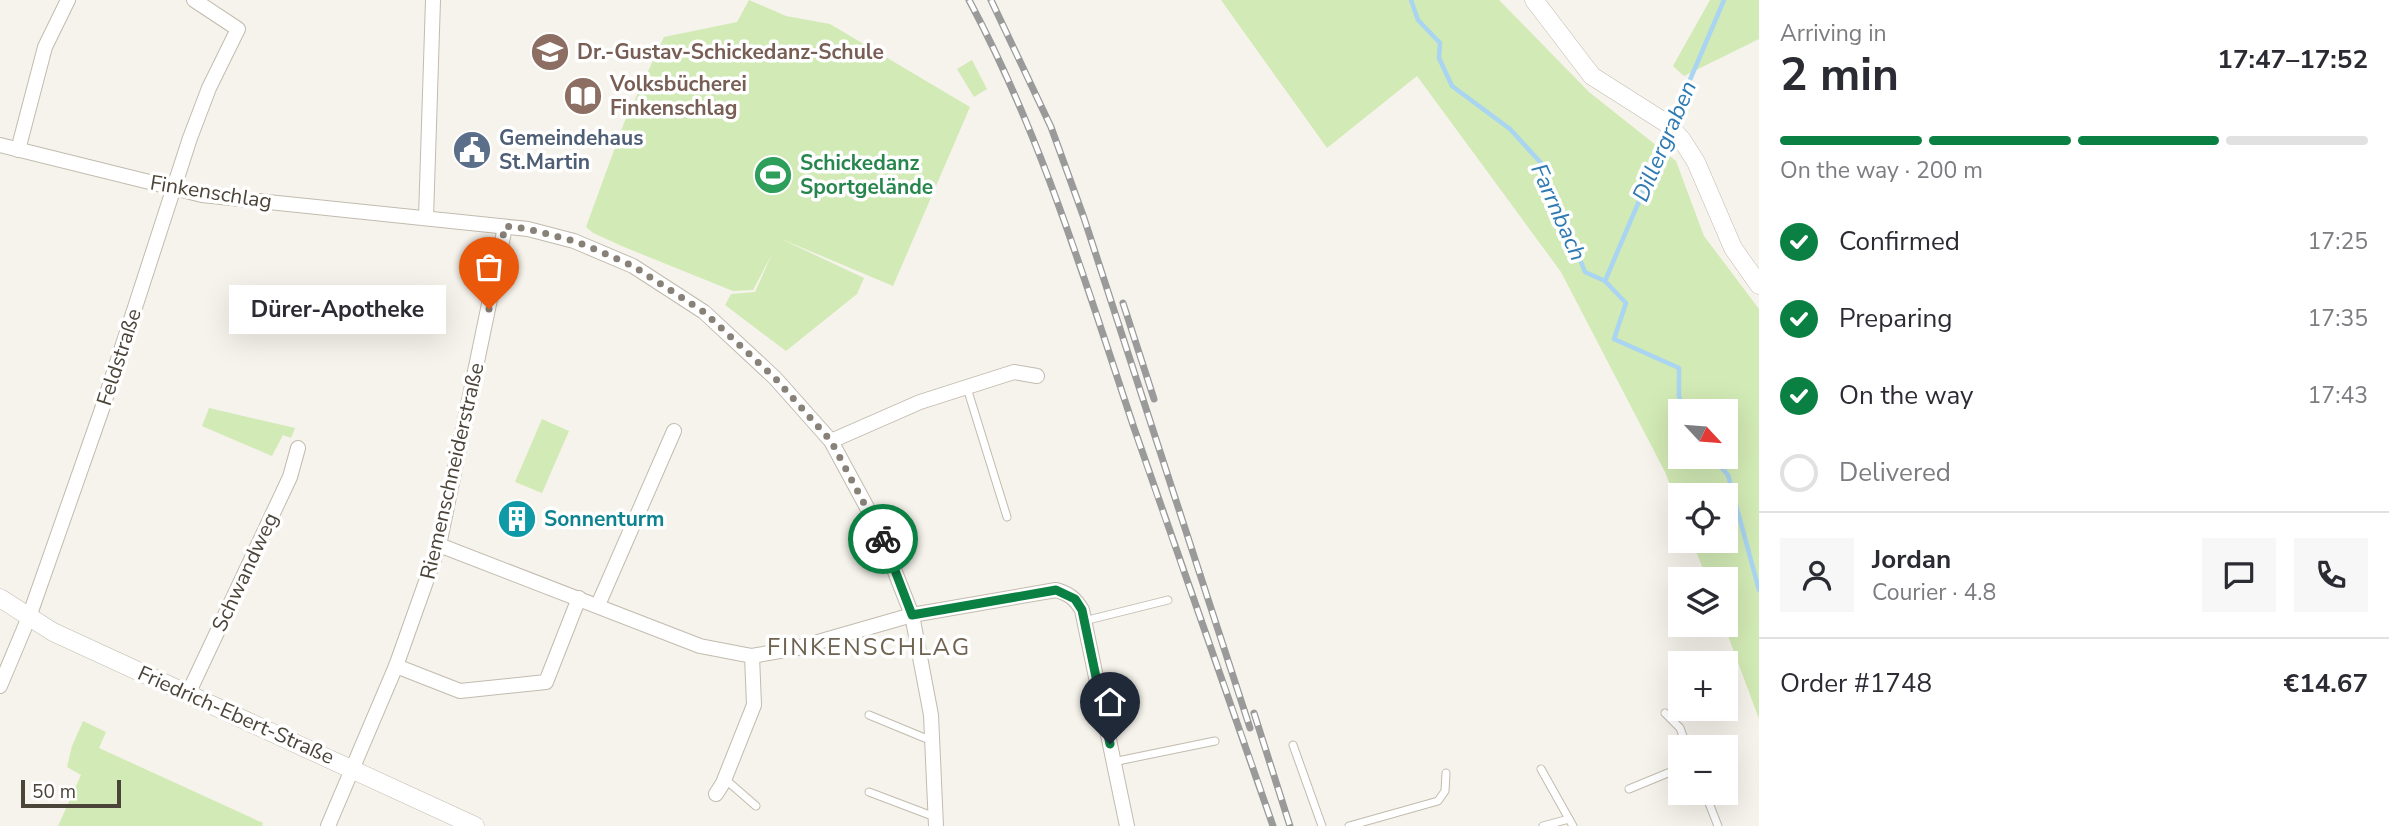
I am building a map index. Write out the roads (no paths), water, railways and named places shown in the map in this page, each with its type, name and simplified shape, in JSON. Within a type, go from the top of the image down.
[{"type":"street","points":[[18,150],[45,47],[68,0]]},
{"type":"street","name":"Feldstraße","points":[[0,686],[29,617],[102,409],[190,138],[209,88],[238,29],[194,0]]},
{"type":"street","points":[[426,218],[433,0]]},
{"type":"street","points":[[1534,0],[1592,76],[1666,123],[1682,139],[1696,162],[1732,248],[1759,285]]},
{"type":"street","name":"Finkenschlag","points":[[0,145],[202,195],[528,229],[574,241],[633,266],[704,312],[775,378],[831,441],[877,526],[912,615],[932,715],[935,821]]},
{"type":"street","name":"Riemenschneiderstraße","points":[[328,826],[396,666],[439,545],[505,226]]},
{"type":"street","points":[[831,441],[920,402],[1014,372],[1037,376]]},
{"type":"street","points":[[598,606],[674,431]]},
{"type":"street","name":"Schwandweg","points":[[188,694],[290,477],[298,448]]},
{"type":"street","points":[[439,545],[700,646],[752,656],[797,648],[912,615],[1056,590],[1075,599],[1082,610],[1127,826]]},
{"type":"street","name":"Friedrich-Ebert-Straße","points":[[0,598],[53,632],[475,826]]},
{"type":"street","points":[[396,666],[460,691],[547,682],[579,598]]},
{"type":"street","points":[[716,794],[754,705],[752,656]]},
{"type":"lane","points":[[967,388],[1007,517]]},
{"type":"lane","points":[[1084,621],[1168,600]]},
{"type":"lane","points":[[1665,713],[1680,728],[1683,735]]},
{"type":"lane","points":[[870,715],[933,741]]},
{"type":"lane","points":[[1113,762],[1215,741]]},
{"type":"lane","points":[[1293,745],[1322,826]]},
{"type":"lane","points":[[1541,769],[1571,822],[1543,826]]},
{"type":"lane","points":[[1349,826],[1438,801],[1445,791],[1446,772]]},
{"type":"lane","points":[[1629,789],[1668,773]]},
{"type":"lane","points":[[725,778],[756,806]]},
{"type":"lane","points":[[869,792],[935,821]]},
{"type":"lane","points":[[1710,805],[1718,826]]},
{"type":"waterway","name":"Farrnbach","points":[[1411,0],[1418,20],[1440,43],[1439,58],[1452,86],[1510,129],[1542,164],[1585,272],[1605,281],[1626,303],[1614,339],[1679,368],[1680,399]]},
{"type":"waterway","name":"Dillergraben","points":[[1672,122],[1724,0]]},
{"type":"waterway","name":"Dillergraben","points":[[1605,281],[1668,133]]},
{"type":"waterway","name":"Farrnbach","points":[[1723,469],[1728,475],[1759,590]]},
{"type":"railway","points":[[969,0],[1018,103],[1060,209],[1273,826]]},
{"type":"railway","points":[[991,0],[1051,127],[1084,218],[1250,728]]},
{"type":"railway","points":[[1123,303],[1154,399]]},
{"type":"railway","points":[[1254,713],[1290,826]]},
{"type":"place","name":"Dr.-Gustav-Schickedanz-Schule","points":[[550,52]]},
{"type":"place","name":"Volksbücherei Finkenschlag","points":[[583,96]]},
{"type":"place","name":"Gemeindehaus St.Martin","points":[[472,150]]},
{"type":"place","name":"Schickedanz Sportgelände","points":[[773,175]]},
{"type":"place","name":"Dürer-Apotheke","points":[[489,309]]},
{"type":"place","name":"Sonnenturm","points":[[517,519]]},
{"type":"district","name":"FINKENSCHLAG","points":[[869,647]]}]
